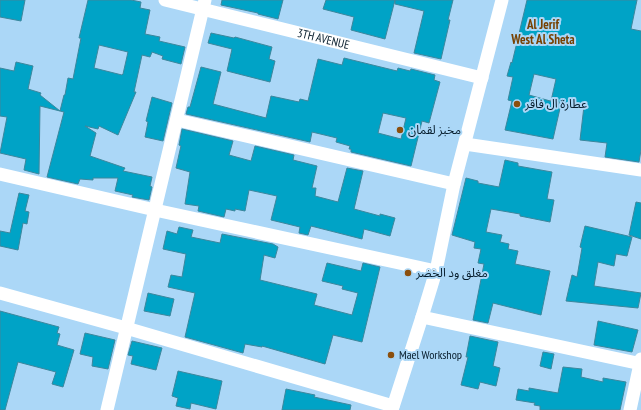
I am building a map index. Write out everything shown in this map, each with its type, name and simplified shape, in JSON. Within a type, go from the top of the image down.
[{"type":"street","name":"3TH AVENUE","points":[[165,0],[204,4],[482,78]]},
{"type":"street","points":[[0,293],[126,328],[392,408],[436,271],[454,184],[502,0]]},
{"type":"street","points":[[107,410],[204,4]]},
{"type":"street","points":[[177,120],[454,184]]},
{"type":"street","points":[[465,144],[641,170]]},
{"type":"street","points":[[0,174],[155,210],[436,271]]},
{"type":"street","points":[[422,317],[641,362],[630,410]]},
{"type":"building","points":[[0,0],[25,0],[21,21],[0,17]]},
{"type":"building","points":[[88,0],[131,0],[141,2],[140,8],[150,10],[145,34],[160,37],[159,41],[185,47],[181,64],[162,59],[163,56],[152,52],[150,57],[142,55],[134,92],[136,92],[118,135],[99,126],[98,129],[85,126],[96,133],[90,156],[125,168],[123,171],[152,177],[150,186],[152,187],[149,200],[132,197],[133,195],[115,191],[118,178],[93,178],[93,180],[80,179],[78,184],[47,177],[64,112],[60,111],[68,78],[73,79],[81,38],[79,38]],"holes":[[[99,45],[128,52],[122,75],[94,68]]]},
{"type":"building","points":[[222,0],[283,0],[278,19],[221,5]]},
{"type":"building","points":[[326,0],[395,0],[385,39],[351,30],[354,17],[323,9]]},
{"type":"building","points":[[395,0],[453,0],[441,59],[414,53],[424,11],[395,4]]},
{"type":"building","points":[[527,0],[637,0],[631,29],[641,31],[641,150],[639,162],[605,157],[607,143],[580,140],[584,106],[551,101],[556,79],[534,74],[529,95],[561,104],[553,139],[505,130],[512,101],[508,100],[513,77],[507,76],[511,62],[512,63]]},
{"type":"building","points":[[211,33],[235,37],[272,47],[269,59],[275,61],[270,82],[227,71],[232,49],[208,43]]},
{"type":"building","points":[[344,58],[397,71],[398,68],[410,71],[411,69],[435,75],[434,80],[440,82],[429,123],[422,121],[411,166],[351,152],[351,149],[349,149],[350,146],[336,142],[337,138],[312,132],[310,142],[186,114],[188,107],[190,107],[201,67],[221,72],[213,104],[266,118],[271,96],[299,102],[300,99],[308,101],[318,59],[342,65]],"holes":[[[383,113],[406,118],[401,139],[378,133]]]},
{"type":"building","points":[[16,62],[33,66],[28,89],[41,93],[40,95],[60,111],[40,106],[39,174],[24,170],[26,159],[0,153],[7,117],[0,116],[0,68],[14,71]]},
{"type":"building","points":[[152,97],[172,103],[163,141],[145,137],[148,122],[146,121]]},
{"type":"building","points":[[182,129],[233,141],[229,155],[251,161],[255,146],[294,155],[293,160],[317,166],[312,188],[316,188],[315,196],[338,202],[347,168],[363,171],[354,209],[380,216],[380,214],[395,218],[390,236],[364,229],[362,239],[311,226],[308,235],[299,233],[300,227],[271,220],[277,196],[249,190],[245,211],[226,209],[224,217],[198,211],[199,206],[185,204],[190,172],[176,168],[181,146],[179,145]]},
{"type":"building","points":[[505,160],[518,163],[518,166],[552,172],[547,199],[554,200],[550,222],[520,216],[520,214],[491,209],[486,232],[502,235],[500,242],[509,244],[508,249],[518,251],[515,264],[550,271],[541,315],[493,303],[488,323],[473,320],[484,264],[478,263],[481,249],[474,248],[475,242],[452,235],[466,178],[478,181],[478,183],[499,187]]},
{"type":"building","points":[[19,193],[29,195],[25,211],[29,212],[27,224],[23,223],[18,250],[0,246],[0,231],[10,233]]},
{"type":"building","points":[[636,202],[641,203],[641,239],[629,235]]},
{"type":"building","points":[[585,226],[632,237],[627,256],[616,254],[614,266],[598,262],[594,286],[641,293],[638,308],[566,301],[572,275],[577,277],[582,248],[580,247]]},
{"type":"building","points":[[179,227],[193,230],[191,237],[220,243],[222,234],[273,244],[278,247],[275,258],[264,255],[260,280],[317,294],[314,305],[352,315],[358,293],[342,289],[343,286],[322,281],[327,263],[361,271],[363,263],[380,267],[362,342],[333,335],[325,364],[262,346],[245,344],[243,353],[185,337],[195,293],[168,287],[171,275],[182,277],[186,254],[163,249],[167,231],[177,234]]},
{"type":"building","points":[[148,293],[174,299],[170,316],[144,311]]},
{"type":"building","points":[[0,311],[59,327],[57,333],[60,334],[57,345],[74,350],[63,387],[52,384],[56,372],[18,362],[5,410],[0,410]]},
{"type":"building","points":[[598,321],[638,330],[632,352],[594,345]]},
{"type":"building","points":[[85,333],[115,340],[108,369],[92,366],[93,357],[80,354]]},
{"type":"building","points":[[470,336],[498,342],[493,366],[500,368],[496,386],[480,382],[478,389],[461,385],[468,357],[466,357]]},
{"type":"building","points":[[132,341],[162,348],[156,370],[131,364],[133,356],[128,355]]},
{"type":"building","points":[[543,352],[554,354],[551,369],[540,366]]},
{"type":"building","points":[[563,367],[582,369],[581,377],[603,382],[603,378],[626,382],[620,410],[540,410],[540,406],[534,405],[535,403],[516,400],[518,389],[529,391],[529,388],[558,393]]},
{"type":"building","points":[[178,371],[222,381],[216,409],[191,403],[190,409],[176,406],[178,398],[172,396]]},
{"type":"building","points":[[286,389],[351,405],[350,410],[282,410]]},
{"type":"place","name":"عطارة ال فاقر","points":[[517,104]]},
{"type":"place","name":"مخبز لقمان","points":[[400,130]]},
{"type":"place","name":"مغلق ود الخضر","points":[[408,273]]},
{"type":"place","name":"Mael Workshop","points":[[391,355]]},
{"type":"district","name":"Al Jerif West Al Sheta","points":[[543,32]]}]
